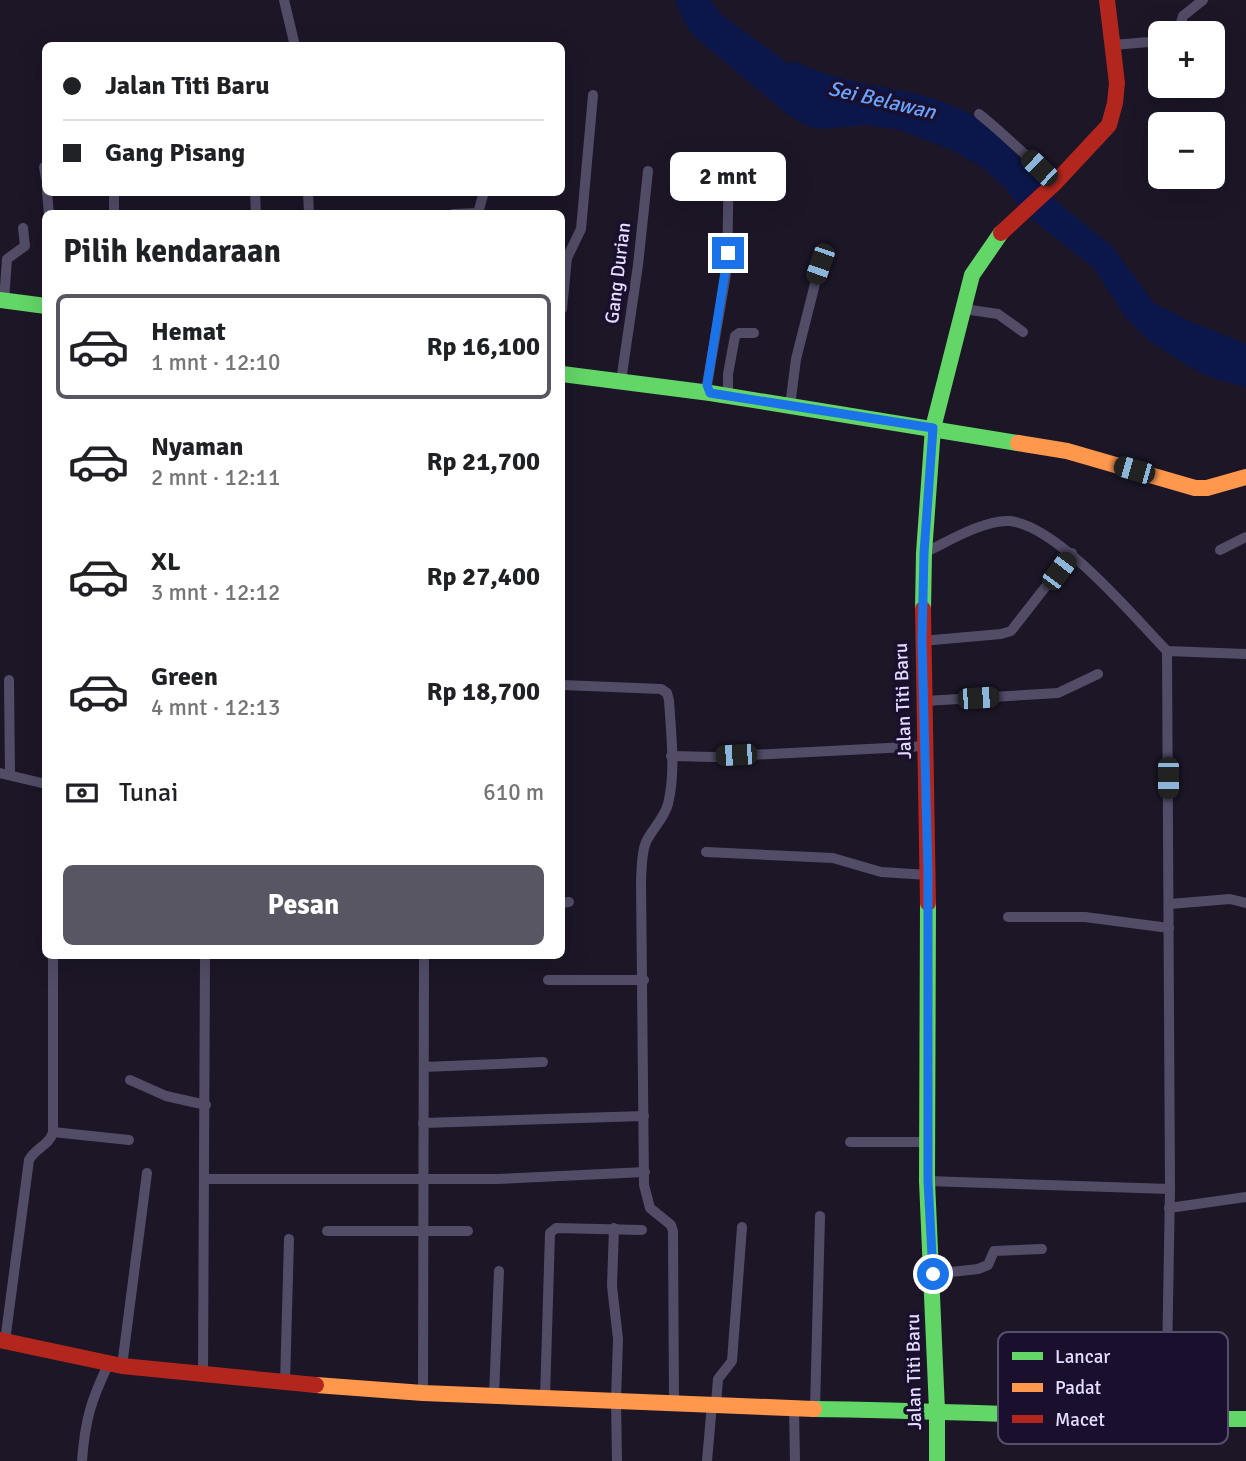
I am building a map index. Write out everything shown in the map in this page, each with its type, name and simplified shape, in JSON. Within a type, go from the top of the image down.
[{"type":"street","points":[[284,0],[294,42]]},
{"type":"street","name":"Jalan Titi Baru","points":[[937,1461],[928,1181],[928,875],[922,641],[924,553],[933,428],[972,275],[1005,227],[1056,182],[1109,125],[1117,83],[1107,0]]},
{"type":"street","points":[[1182,21],[1183,16],[1203,0]]},
{"type":"street","points":[[1113,45],[1148,42]]},
{"type":"street","points":[[565,279],[567,258],[580,229],[593,95]]},
{"type":"street","points":[[979,114],[1056,182]]},
{"type":"street","points":[[710,393],[707,385],[727,268],[729,160]]},
{"type":"street","name":"Gang Durian","points":[[621,381],[648,171]]},
{"type":"street","points":[[23,228],[25,246],[7,259],[2,301],[42,306]]},
{"type":"street","points":[[790,406],[796,359],[820,264]]},
{"type":"street","points":[[964,309],[998,314],[1023,332]]},
{"type":"street","points":[[728,396],[728,374],[735,336],[739,333],[754,333]]},
{"type":"street","points":[[565,378],[621,381],[710,393],[1067,451],[1195,488],[1219,486],[1246,477]]},
{"type":"street","points":[[924,553],[990,524],[1009,521],[1028,526],[1072,553],[1167,651],[1170,904],[1167,1332]]},
{"type":"street","points":[[1220,550],[1246,537]]},
{"type":"street","points":[[922,641],[1011,631],[1072,553]]},
{"type":"street","points":[[1167,651],[1246,654]]},
{"type":"street","points":[[925,701],[1058,693],[1098,674]]},
{"type":"street","points":[[9,680],[5,774],[42,783]]},
{"type":"street","points":[[565,684],[664,690],[669,700],[671,756],[668,803],[663,818],[646,843],[643,855],[644,1116],[646,1197],[650,1208],[671,1225],[673,1231],[674,1402]]},
{"type":"street","points":[[671,756],[713,757],[926,746]]},
{"type":"street","points":[[706,852],[833,858],[881,872],[928,875]]},
{"type":"street","points":[[1170,904],[1230,899],[1246,903]]},
{"type":"street","points":[[1008,917],[1086,918],[1169,928]]},
{"type":"street","points":[[53,959],[53,1132],[51,1138],[33,1152],[29,1160],[2,1341],[115,1365],[285,1383],[424,1393],[815,1409],[998,1412]]},
{"type":"street","points":[[203,1375],[205,959]]},
{"type":"street","points":[[424,959],[424,1393]]},
{"type":"street","points":[[548,980],[644,981]]},
{"type":"street","points":[[424,1067],[543,1062]]},
{"type":"street","points":[[130,1080],[166,1096],[206,1105]]},
{"type":"street","points":[[424,1123],[644,1116]]},
{"type":"street","points":[[53,1132],[129,1140]]},
{"type":"street","points":[[850,1142],[928,1142]]},
{"type":"street","points":[[82,1461],[90,1404],[115,1365],[147,1172]]},
{"type":"street","points":[[205,1179],[497,1179],[645,1172]]},
{"type":"street","points":[[928,1181],[1170,1189]]},
{"type":"street","points":[[1169,1208],[1246,1197]]},
{"type":"street","points":[[815,1409],[820,1216]]},
{"type":"street","points":[[707,1461],[718,1379],[732,1361],[741,1227]]},
{"type":"street","points":[[545,1398],[550,1233],[556,1228],[642,1230]]},
{"type":"street","points":[[614,1228],[612,1286],[618,1339],[617,1461]]},
{"type":"street","points":[[327,1231],[468,1231]]},
{"type":"street","points":[[285,1383],[289,1239]]},
{"type":"street","points":[[933,1274],[978,1269],[988,1265],[995,1251],[1042,1250]]},
{"type":"street","points":[[494,1396],[499,1271]]},
{"type":"street","points":[[794,1408],[795,1461]]},
{"type":"street","points":[[1228,1419],[1246,1419]]},
{"type":"shaded area","name":"Sei Belawan","points":[[675,0],[710,0],[722,15],[823,86],[844,95],[921,112],[954,126],[971,126],[1007,145],[1057,202],[1112,246],[1154,303],[1189,321],[1246,344],[1246,387],[1193,369],[1152,343],[1126,318],[1094,268],[1026,215],[1004,187],[986,170],[956,152],[900,130],[865,125],[818,129],[807,126],[787,114],[694,36]]},
{"type":"waterway","name":"Sei Belawan","points":[[794,74],[845,91],[923,108],[972,129],[994,146]]},
{"type":"traffic: fast","points":[[923,609],[933,428],[972,275],[1001,233]]},
{"type":"traffic: fast","points":[[0,300],[42,305]]},
{"type":"traffic: fast","points":[[565,374],[710,393],[1018,443]]},
{"type":"traffic: fast","points":[[928,903],[927,1181],[937,1461]]},
{"type":"traffic: fast","points":[[814,1409],[998,1414]]},
{"type":"traffic: fast","points":[[1228,1419],[1246,1419]]},
{"type":"traffic: slow","points":[[1018,443],[1067,451],[1195,488],[1207,488],[1246,477]]},
{"type":"traffic: slow","points":[[316,1385],[423,1393],[814,1409]]},
{"type":"traffic: jam","points":[[1001,233],[1054,184],[1109,125],[1117,83],[1107,0]]},
{"type":"traffic: jam","points":[[923,609],[928,903]]},
{"type":"traffic: jam","points":[[0,1340],[122,1366],[316,1385]]},
{"type":"route","points":[[728,253],[707,385],[710,393],[933,428],[924,553],[922,641],[928,875],[928,1181],[933,1274]]}]
